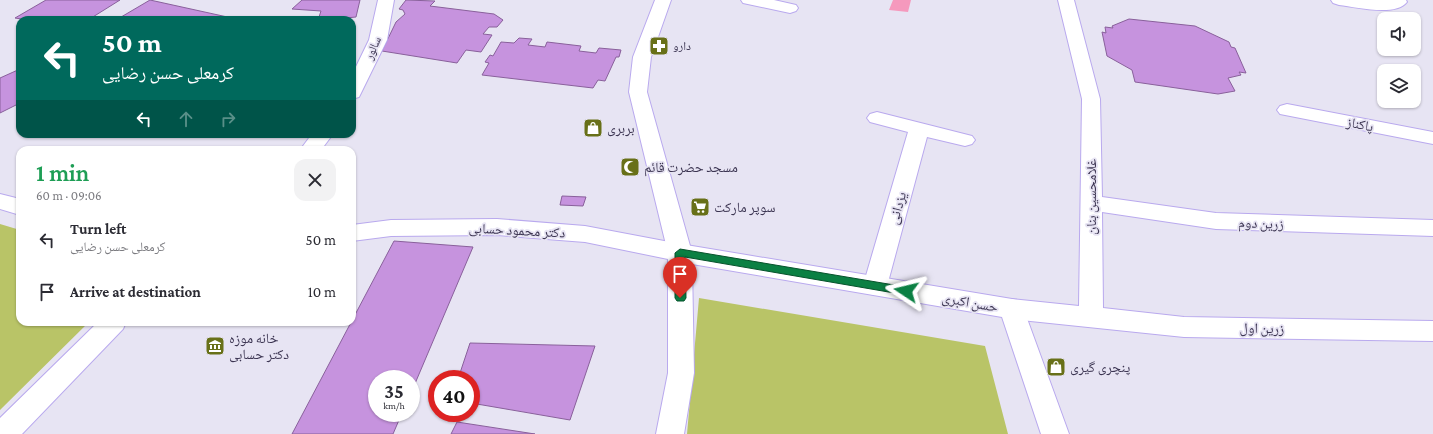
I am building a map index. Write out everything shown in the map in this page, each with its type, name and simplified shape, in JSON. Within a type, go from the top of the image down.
[{"type":"street","name":"سالور","points":[[356,85],[378,40],[386,0]]},
{"type":"street","points":[[662,0],[642,57],[638,92],[680,253],[681,373],[670,434]]},
{"type":"street","points":[[749,0],[790,8]]},
{"type":"street","name":"غلامحسین بنان","points":[[1066,0],[1091,99],[1091,317]]},
{"type":"street","points":[[1339,0],[1391,6],[1399,2],[1398,0]]},
{"type":"street","name":"پاکناز","points":[[1287,110],[1433,138]]},
{"type":"street","points":[[877,118],[965,140]]},
{"type":"street","name":"یزدانی","points":[[875,286],[920,129]]},
{"type":"street","points":[[313,146],[320,138]]},
{"type":"street","points":[[0,201],[16,206]]},
{"type":"street","name":"زرین دوم","points":[[1091,203],[1216,221],[1433,228]]},
{"type":"street","name":"دکتر محمود حسابی","points":[[356,232],[391,228],[497,227],[585,234],[680,253]]},
{"type":"street","name":"حسن اکبری","points":[[680,253],[1012,309],[1055,434]]},
{"type":"street","points":[[1012,309],[1091,317]]},
{"type":"street","name":"زرین اول","points":[[1091,317],[1184,327],[1433,331]]},
{"type":"street","points":[[3,434],[110,326]]},
{"type":"green space","points":[[0,224],[16,229],[16,326],[85,326],[0,410]]},
{"type":"green space","points":[[699,298],[985,346],[1008,434],[687,434]]},
{"type":"shaded area","points":[[893,0],[911,0],[908,12],[889,10]]},
{"type":"building","points":[[46,0],[120,0],[94,16],[18,16]]},
{"type":"building","points":[[150,0],[223,16],[123,16]]},
{"type":"building","points":[[302,0],[360,0],[356,17],[319,16],[321,11],[292,9]]},
{"type":"building","points":[[406,0],[435,1],[430,6],[494,14],[503,20],[497,27],[489,27],[483,34],[492,35],[481,52],[466,50],[457,63],[382,51],[396,22],[405,14],[403,10],[399,9]]},
{"type":"building","points":[[1129,19],[1195,26],[1229,42],[1231,47],[1235,48],[1246,73],[1239,72],[1241,75],[1228,78],[1235,91],[1218,94],[1135,82],[1132,70],[1107,56],[1102,32],[1106,33],[1105,27],[1113,28],[1112,26]]},
{"type":"building","points":[[519,38],[532,39],[528,45],[545,47],[547,42],[581,46],[579,51],[596,53],[599,48],[621,50],[619,57],[616,57],[605,81],[598,80],[593,88],[482,75],[489,63],[485,62],[490,55],[493,56],[501,42],[514,43]]},
{"type":"building","points":[[16,71],[16,105],[0,113],[0,78]]},
{"type":"building","points":[[562,196],[586,197],[583,206],[560,205]]},
{"type":"building","points":[[394,241],[473,247],[420,372],[420,370],[368,370],[368,422],[398,422],[393,434],[292,434],[349,326],[356,326],[356,313]]},
{"type":"building","points":[[470,343],[595,346],[570,420],[480,405],[480,370],[461,370]]},
{"type":"building","points":[[457,422],[535,434],[451,434]]},
{"type":"place","name":"دارو","points":[[659,46]]},
{"type":"place","name":"بربری","points":[[593,128]]},
{"type":"place","name":"مسجد حضرت قائم","points":[[630,167]]},
{"type":"place","name":"سوپر مارکت","points":[[700,207]]},
{"type":"place","name":"خانه موزه دکتر حسابی","points":[[215,346]]},
{"type":"place","name":"پنچری گیری","points":[[1056,367]]},
{"type":"route","points":[[680,298],[680,253],[906,291]]}]
